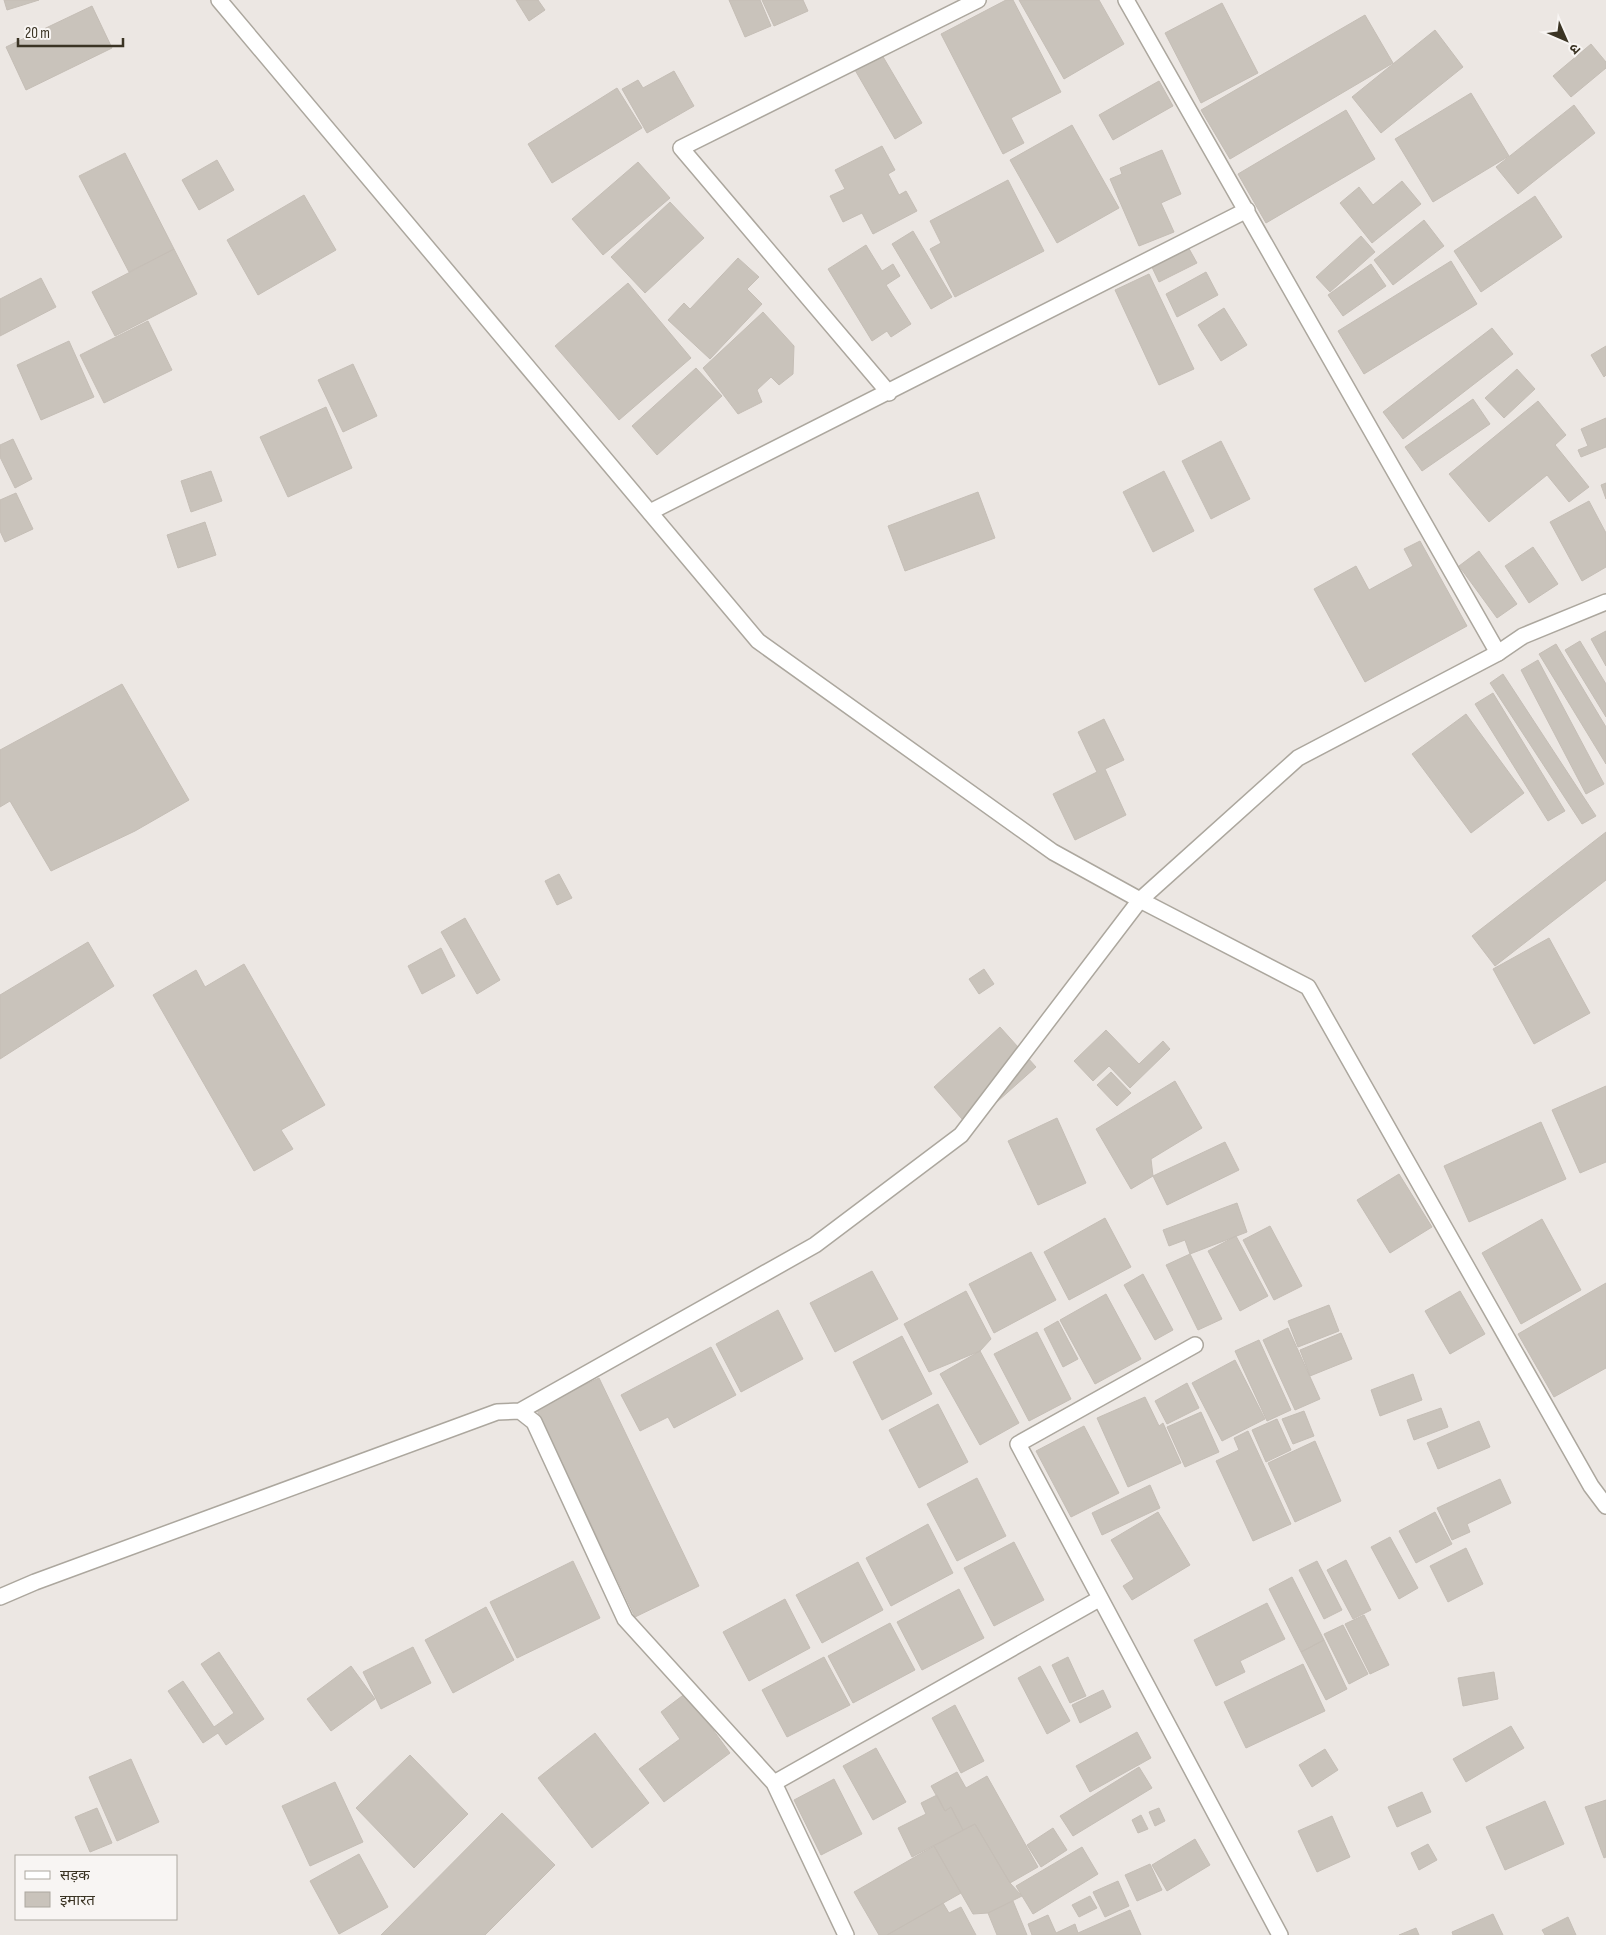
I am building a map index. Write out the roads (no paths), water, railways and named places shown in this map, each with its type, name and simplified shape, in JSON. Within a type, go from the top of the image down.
[{"type":"street","points":[[219,0],[758,641],[1053,852],[1140,900],[1308,987],[1591,1486],[1606,1506]]},
{"type":"street","points":[[889,393],[680,148],[978,0]]},
{"type":"street","points":[[1126,0],[1498,653]]},
{"type":"street","points":[[650,512],[889,393],[1247,210]]},
{"type":"street","points":[[0,1597],[35,1582],[497,1412],[520,1412],[815,1245],[962,1135],[1140,900],[1298,758],[1498,653],[1523,636],[1606,602]]},
{"type":"street","points":[[1195,1345],[1018,1444],[1099,1599],[1280,1935]]},
{"type":"street","points":[[520,1412],[534,1422],[624,1620],[774,1783],[846,1935]]},
{"type":"street","points":[[774,1783],[1099,1599]]}]
